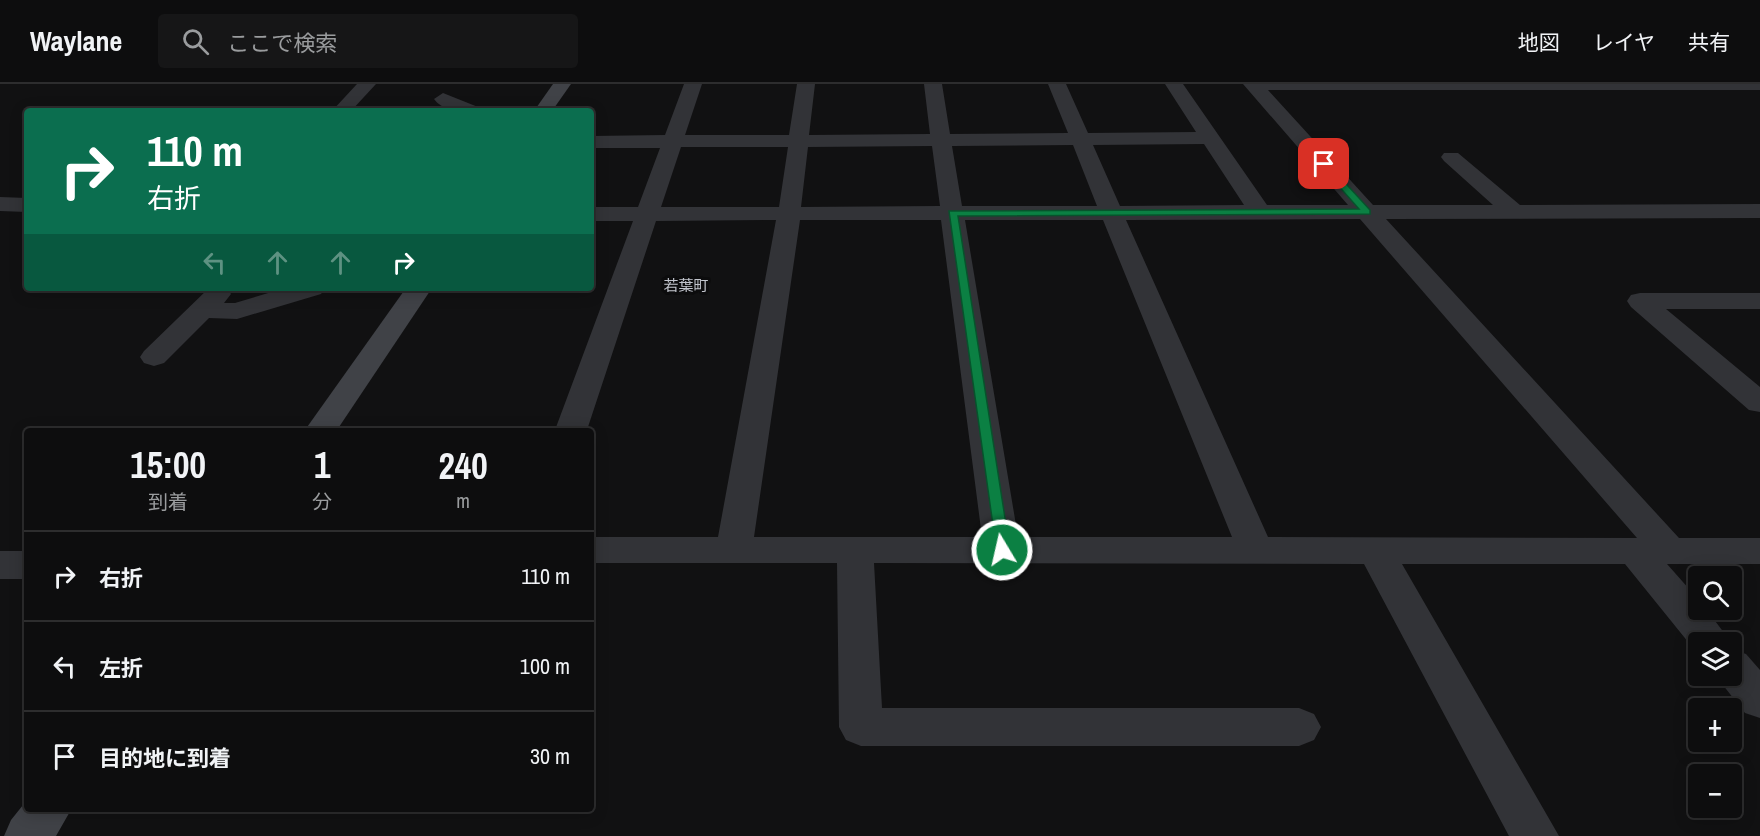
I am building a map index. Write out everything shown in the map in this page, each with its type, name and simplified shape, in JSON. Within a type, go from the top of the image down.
[{"type":"street","points":[[344,108],[367,84]]},
{"type":"street","points":[[545,108],[562,84]]},
{"type":"street","points":[[572,428],[693,84]]},
{"type":"street","points":[[734,550],[789,214],[806,84]]},
{"type":"street","points":[[933,84],[1002,550]]},
{"type":"street","points":[[1057,84],[1255,550]]},
{"type":"street","points":[[1174,84],[1260,212]]},
{"type":"street","points":[[1252,84],[1760,85]]},
{"type":"street","points":[[1252,84],[1366,212],[1652,550],[1705,632]]},
{"type":"street","points":[[443,99],[464,108]]},
{"type":"street","points":[[594,142],[1210,138]]},
{"type":"street","points":[[1451,157],[1515,212]]},
{"type":"street","points":[[0,204],[24,205]]},
{"type":"street","points":[[1723,211],[1760,236]]},
{"type":"street","points":[[594,214],[1760,211]]},
{"type":"street","points":[[154,357],[220,291]]},
{"type":"street","points":[[201,310],[237,311],[302,291]]},
{"type":"street","points":[[322,428],[417,291]]},
{"type":"street","points":[[1760,301],[1640,301],[1760,403]]},
{"type":"street","points":[[594,550],[1760,551]]},
{"type":"street","points":[[855,550],[861,727],[1299,727]]},
{"type":"street","points":[[1376,550],[1535,836]]},
{"type":"street","points":[[0,565],[24,565]]},
{"type":"street","points":[[1742,679],[1760,700]]},
{"type":"street","points":[[28,836],[46,812]]},
{"type":"district","name":"若葉町","points":[[686,286]]},
{"type":"route","points":[[1002,550],[952,213],[1366,212],[1324,164]]}]
